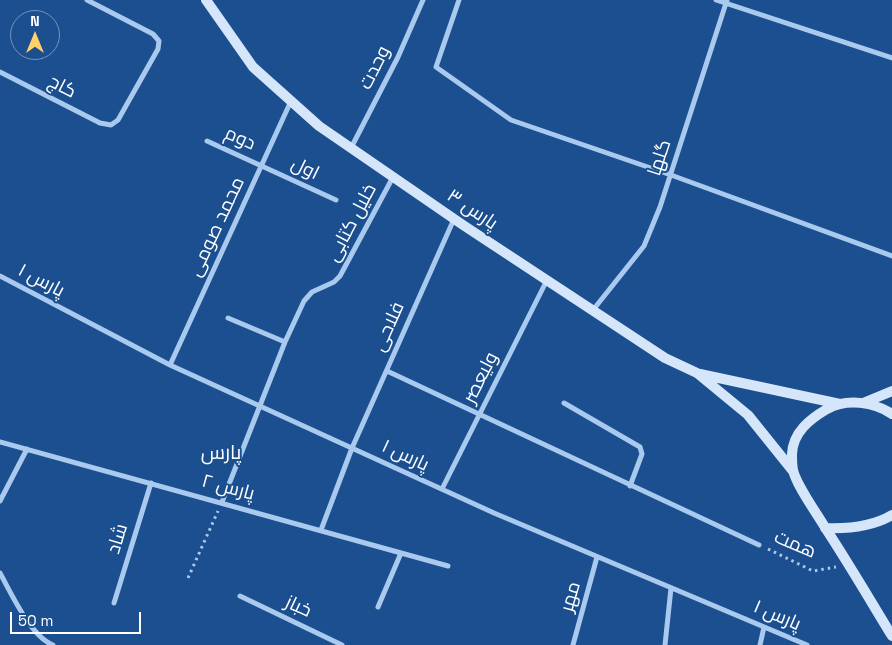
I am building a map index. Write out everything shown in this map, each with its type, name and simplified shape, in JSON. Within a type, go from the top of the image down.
[{"type":"main road","name":"پارس ۳","points":[[207,1],[253,67],[319,126],[454,219],[665,358],[697,373],[748,414],[793,471],[892,636]]},
{"type":"main road","points":[[697,373],[840,405],[863,403],[882,407],[892,414]]},
{"type":"main road","points":[[863,403],[892,391]]},
{"type":"main road","points":[[793,471],[792,453],[796,439],[803,426],[814,417],[840,405]]},
{"type":"main road","points":[[826,528],[857,528],[873,524],[892,515]]},
{"type":"street","name":"کاج","points":[[0,72],[100,123],[111,125],[118,120],[158,49],[159,41],[153,34],[87,0]]},
{"type":"street","name":"وحدت","points":[[351,148],[398,57],[423,0]]},
{"type":"street","points":[[459,0],[436,67],[511,120],[671,175],[892,256]]},
{"type":"street","points":[[716,0],[727,1],[892,58]]},
{"type":"street","name":"گلها","points":[[593,310],[644,246],[671,175],[727,1]]},
{"type":"street","name":"محمد صومی","points":[[170,365],[291,101]]},
{"type":"street","name":"دوم","points":[[207,141],[262,165]]},
{"type":"street","name":"اول","points":[[262,165],[336,200]]},
{"type":"street","name":"خلیل کتابی","points":[[222,502],[285,342],[308,296],[340,276],[393,177]]},
{"type":"street","name":"فلاحی","points":[[321,530],[352,448],[454,219]]},
{"type":"street","name":"پارس ۱","points":[[0,276],[170,365],[442,489],[597,557],[807,645]]},
{"type":"street","name":"ولیعصر","points":[[442,489],[547,280]]},
{"type":"street","points":[[228,318],[285,342]]},
{"type":"street","points":[[387,371],[630,486],[759,544]]},
{"type":"street","points":[[564,403],[640,447],[642,454],[630,486]]},
{"type":"street","name":"پارس ۲","points":[[0,442],[448,566]]},
{"type":"street","points":[[0,501],[27,449]]},
{"type":"street","name":"شاد","points":[[114,603],[151,484]]},
{"type":"street","points":[[378,607],[401,553]]},
{"type":"street","name":"مهر","points":[[573,645],[597,557]]},
{"type":"street","points":[[0,573],[19,608],[45,642],[53,645]]},
{"type":"street","points":[[665,645],[671,588]]},
{"type":"street","name":"خباز","points":[[240,596],[342,645]]},
{"type":"street","points":[[760,645],[764,627]]},
{"type":"path","points":[[188,578],[222,502]]},
{"type":"path","name":"همت","points":[[759,544],[813,570],[849,565]]},
{"type":"district","name":"پارس","points":[[221,454]]}]
